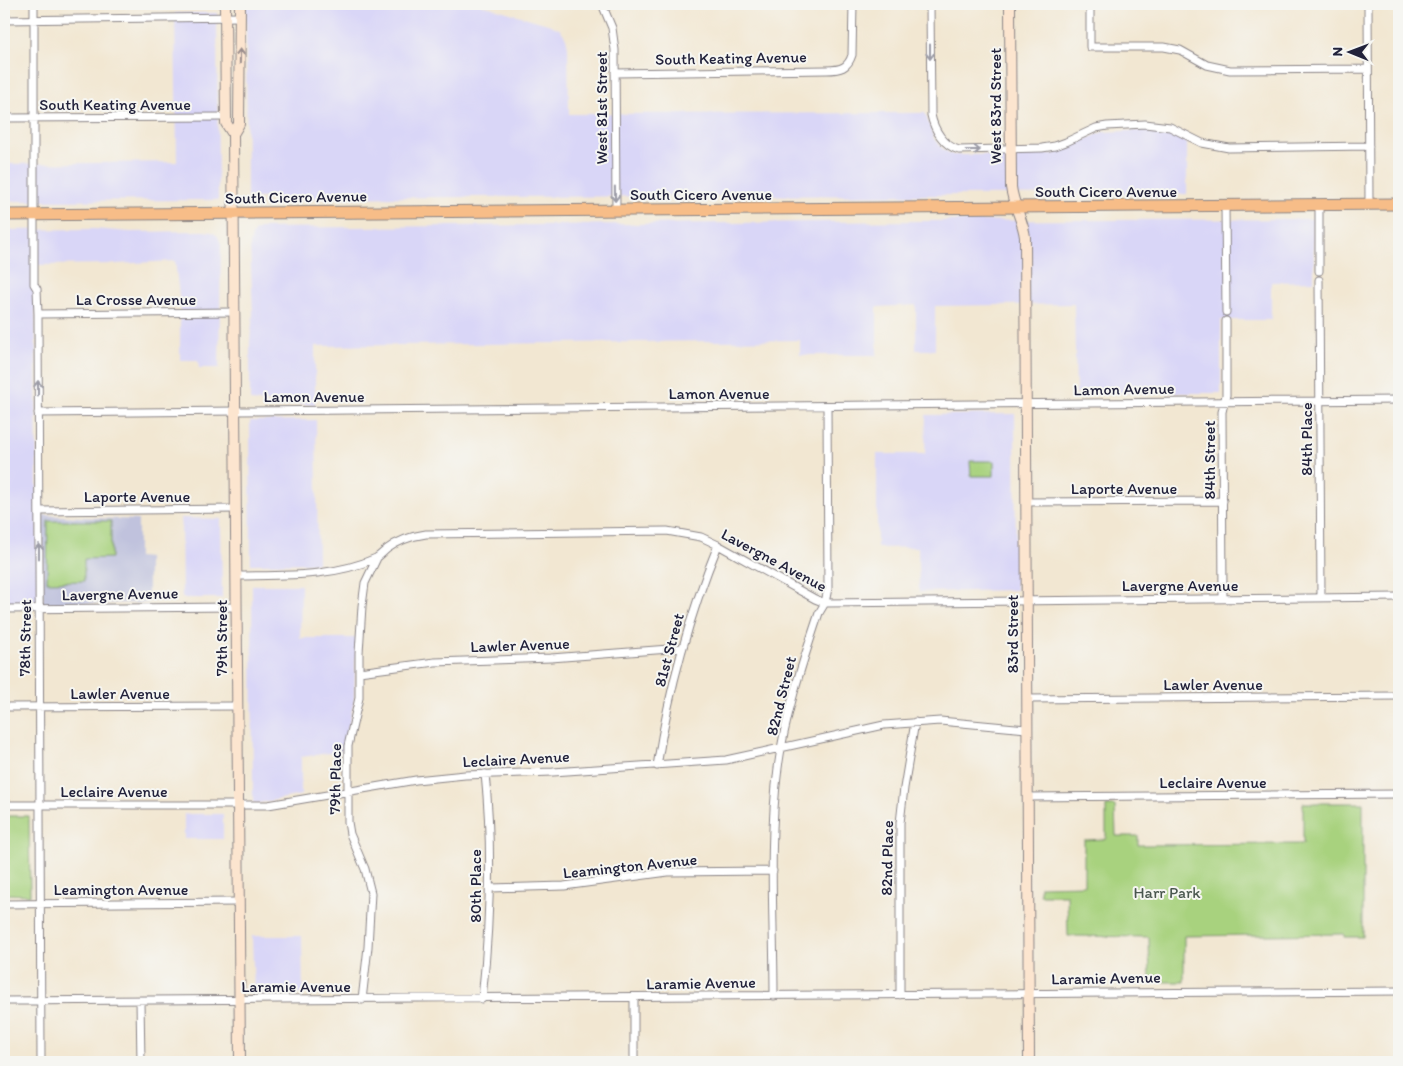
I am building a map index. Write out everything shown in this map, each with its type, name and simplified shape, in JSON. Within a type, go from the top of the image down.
[{"type":"main road","points":[[225,4],[226,123],[233,134],[239,124],[240,4]]},
{"type":"main road","name":"West 83rd Street","points":[[1010,4],[1010,150],[1012,194],[1015,208]]},
{"type":"main road","name":"79th Street","points":[[233,134],[240,1062]]},
{"type":"main road","name":"South Cicero Avenue","points":[[4,215],[1399,204]]},
{"type":"main road","name":"83rd Street","points":[[1015,208],[1022,223],[1025,237],[1024,404],[1029,1062]]},
{"type":"street","name":"78th Street","points":[[34,4],[34,284],[38,289],[41,1062]]},
{"type":"street","points":[[603,5],[612,4]]},
{"type":"street","name":"South Keating Avenue","points":[[615,73],[842,69],[846,66],[852,55],[853,4]]},
{"type":"street","points":[[930,4],[930,115],[941,137],[953,148],[959,150],[1010,150],[1055,146],[1096,128],[1145,124],[1170,128],[1202,143],[1229,148],[1369,146]]},
{"type":"street","points":[[1090,4],[1090,47],[1164,47],[1180,50],[1207,65],[1230,70],[1368,69]]},
{"type":"street","points":[[1368,4],[1369,204]]},
{"type":"street","name":"West 81st Street","points":[[603,5],[614,38],[616,210]]},
{"type":"street","points":[[4,20],[240,17]]},
{"type":"street","name":"South Keating Avenue","points":[[4,118],[227,116]]},
{"type":"street","points":[[1319,205],[1319,271]]},
{"type":"street","points":[[1225,206],[1226,312]]},
{"type":"street","name":"84th Place","points":[[1319,280],[1321,598]]},
{"type":"street","name":"La Crosse Avenue","points":[[38,314],[234,312]]},
{"type":"street","name":"84th Street","points":[[1223,599],[1222,412],[1226,394],[1226,321]]},
{"type":"street","name":"Lamon Avenue","points":[[38,412],[1399,400]]},
{"type":"street","name":"82nd Street","points":[[774,996],[773,871],[775,801],[781,749],[794,690],[819,613],[826,603],[828,588],[827,406]]},
{"type":"street","name":"Laporte Avenue","points":[[1026,502],[1223,501]]},
{"type":"street","name":"Laporte Avenue","points":[[39,511],[236,509]]},
{"type":"street","name":"Lavergne Avenue","points":[[236,576],[324,573],[340,570],[377,558],[400,541],[412,536],[426,534],[667,531],[701,537],[815,599],[826,603],[1399,597]]},
{"type":"street","name":"81st Street","points":[[657,766],[664,719],[682,648],[702,586],[718,545]]},
{"type":"street","name":"79th Place","points":[[362,1000],[369,938],[371,893],[365,869],[350,834],[348,746],[358,704],[364,592],[368,574],[377,558]]},
{"type":"street","name":"Lavergne Avenue","points":[[4,609],[236,607]]},
{"type":"street","name":"Lawler Avenue","points":[[359,672],[436,662],[551,658],[682,648]]},
{"type":"street","name":"Lawler Avenue","points":[[1027,699],[1399,696]]},
{"type":"street","name":"Lawler Avenue","points":[[4,707],[237,706]]},
{"type":"street","name":"Leclaire Avenue","points":[[4,805],[268,805],[416,780],[485,774],[657,766],[726,760],[884,725],[940,721],[1027,729]]},
{"type":"street","name":"82nd Place","points":[[900,995],[900,823],[915,722]]},
{"type":"street","name":"80th Place","points":[[482,999],[491,888],[489,820],[485,774]]},
{"type":"street","name":"Leclaire Avenue","points":[[1027,797],[1399,794]]},
{"type":"street","name":"Leamington Avenue","points":[[491,888],[564,886],[668,872],[773,871]]},
{"type":"street","name":"Leamington Avenue","points":[[4,904],[238,902]]},
{"type":"street","name":"Laramie Avenue","points":[[4,1002],[1399,991]]},
{"type":"street","points":[[634,998],[634,1062]]},
{"type":"street","points":[[140,1001],[141,1062]]},
{"type":"shaded area","points":[[246,4],[480,4],[551,25],[561,30],[566,38],[568,47],[569,114],[925,113],[934,139],[944,150],[953,155],[1053,154],[1103,132],[1152,130],[1172,135],[1187,143],[1187,194],[247,198]]},
{"type":"shaded area","points":[[175,13],[217,13],[218,200],[4,201],[4,164],[177,162]]},
{"type":"shaded area","points":[[1313,219],[1314,281],[1271,282],[1271,320],[1221,320],[1221,393],[1076,393],[1074,304],[935,306],[935,350],[916,350],[916,305],[877,307],[877,355],[800,355],[800,340],[315,346],[315,405],[250,401],[250,341],[253,314],[250,244],[255,231],[262,228]]},
{"type":"shaded area","points":[[94,229],[130,232],[203,231],[211,232],[218,236],[221,244],[219,368],[199,368],[198,360],[180,360],[180,304],[175,261],[35,265],[38,603],[4,603],[4,230]]},
{"type":"shaded area","points":[[1015,414],[1016,590],[919,592],[918,547],[877,548],[877,454],[925,454],[926,415]]},
{"type":"shaded area","points":[[316,420],[318,563],[251,564],[250,421]]},
{"type":"shaded area","points":[[42,515],[138,520],[138,557],[148,558],[148,603],[43,604]]},
{"type":"shaded area","points":[[181,518],[221,519],[222,598],[182,598]]},
{"type":"shaded area","points":[[252,585],[301,585],[300,638],[356,638],[354,701],[343,751],[301,757],[301,795],[259,803],[253,803]]},
{"type":"shaded area","points":[[184,814],[223,814],[223,839],[184,839]]},
{"type":"shaded area","points":[[252,936],[302,936],[303,994],[254,995]]},
{"type":"green space","points":[[970,461],[994,461],[994,476],[971,476]]},
{"type":"green space","points":[[48,521],[111,521],[111,558],[84,559],[84,581],[47,582]]},
{"type":"green space","name":"Harr Park","points":[[1303,803],[1363,803],[1363,937],[1344,937],[1344,934],[1184,936],[1184,982],[1150,982],[1149,937],[1068,936],[1067,895],[1040,895],[1040,886],[1084,885],[1084,840],[1106,839],[1106,806],[1115,806],[1116,836],[1138,836],[1138,845],[1303,844]]},
{"type":"green space","points":[[4,816],[29,816],[30,895],[4,894]]}]
